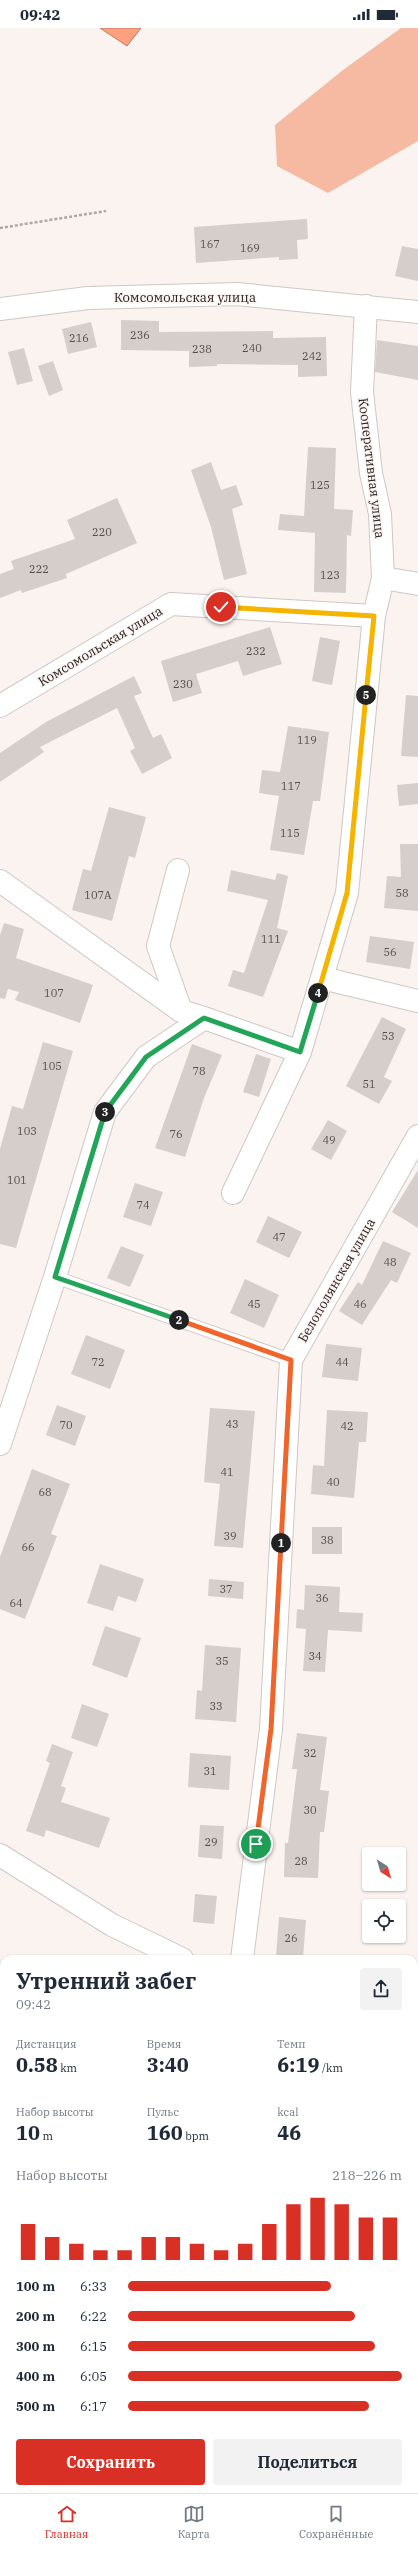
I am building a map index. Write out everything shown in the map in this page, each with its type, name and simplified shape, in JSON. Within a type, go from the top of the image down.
[{"type":"street","name":"Комсомольская улица","points":[[0,309],[88,298],[237,294],[418,312]]},
{"type":"street","name":"Кооперативная улица","points":[[233,1193],[300,1052],[347,893],[374,616],[383,578],[380,514],[371,473],[362,392],[366,306]]},
{"type":"street","points":[[383,578],[418,584]]},
{"type":"street","name":"Комсомольская улица","points":[[0,706],[171,604],[374,616]]},
{"type":"street","points":[[178,870],[158,946],[181,1011]]},
{"type":"street","points":[[0,881],[181,1011],[300,1052]]},
{"type":"street","points":[[322,978],[418,1001]]},
{"type":"street","points":[[0,1444],[55,1277],[105,1112],[146,1057],[204,1018]]},
{"type":"street","name":"Белополянская улица","points":[[243,1955],[271,1729],[291,1360],[418,1136]]},
{"type":"street","points":[[0,1855],[112,1925],[174,1955]]},
{"type":"lane","points":[[55,1277],[291,1360]]},
{"type":"path","points":[[0,228],[106,211]]},
{"type":"shaded area","points":[[100,28],[141,28],[127,46]]},
{"type":"shaded area","points":[[401,28],[418,28],[418,141],[328,193],[277,166],[275,125],[343,70]]},
{"type":"building","points":[[307,219],[308,239],[297,240],[298,259],[279,260],[279,257],[196,263],[194,227]]},
{"type":"building","points":[[402,246],[418,249],[418,281],[395,276]]},
{"type":"building","points":[[121,320],[159,321],[159,332],[273,331],[273,338],[326,337],[327,376],[298,377],[298,365],[217,364],[217,366],[189,367],[189,351],[121,350]]},
{"type":"building","points":[[91,322],[97,347],[68,354],[62,329]]},
{"type":"building","points":[[377,340],[418,346],[418,380],[375,372]]},
{"type":"building","points":[[24,348],[33,381],[17,385],[8,352]]},
{"type":"building","points":[[53,361],[63,390],[49,396],[38,366]]},
{"type":"building","points":[[308,447],[336,448],[334,509],[353,510],[351,536],[347,535],[346,593],[314,592],[315,533],[278,530],[280,514],[304,516]]},
{"type":"building","points":[[211,462],[221,490],[236,485],[243,505],[232,509],[247,574],[224,580],[211,527],[191,470]]},
{"type":"building","points":[[117,498],[137,543],[66,574],[67,578],[22,593],[21,590],[0,598],[0,574],[14,569],[11,561],[75,539],[67,520]]},
{"type":"building","points":[[270,627],[282,664],[243,676],[238,661],[196,674],[202,693],[173,702],[161,661]]},
{"type":"building","points":[[320,637],[340,641],[332,685],[312,681]]},
{"type":"building","points":[[134,676],[142,693],[134,696],[153,738],[161,734],[172,758],[142,774],[130,751],[135,748],[117,708],[40,747],[44,752],[0,782],[0,753],[46,722]]},
{"type":"building","points":[[406,695],[418,696],[418,757],[401,756]]},
{"type":"building","points":[[288,726],[302,728],[303,731],[303,728],[329,732],[320,801],[313,801],[304,855],[270,850],[279,796],[259,793],[262,770],[280,772]]},
{"type":"building","points":[[418,783],[418,804],[399,806],[397,785]]},
{"type":"building","points":[[109,807],[146,817],[135,858],[129,856],[112,921],[72,910],[83,869],[91,871]]},
{"type":"building","points":[[400,844],[418,844],[418,911],[384,908],[387,876],[401,877]]},
{"type":"building","points":[[231,870],[275,880],[277,873],[288,876],[277,928],[288,931],[263,997],[228,986],[233,970],[244,973],[268,900],[227,891]]},
{"type":"building","points":[[4,923],[24,929],[16,958],[93,985],[80,1023],[15,1000],[19,992],[8,989],[5,999],[0,998],[0,935]]},
{"type":"building","points":[[370,936],[414,942],[410,969],[366,962]]},
{"type":"building","points":[[382,1017],[406,1029],[384,1077],[392,1081],[379,1104],[346,1086]]},
{"type":"building","points":[[43,1042],[73,1051],[16,1248],[0,1244],[0,1149],[12,1106],[23,1109]]},
{"type":"building","points":[[192,1044],[222,1055],[204,1098],[185,1157],[155,1148]]},
{"type":"building","points":[[256,1054],[271,1059],[259,1097],[243,1092]]},
{"type":"building","points":[[328,1120],[347,1131],[331,1160],[311,1149]]},
{"type":"building","points":[[418,1170],[418,1228],[392,1212]]},
{"type":"building","points":[[135,1183],[163,1192],[151,1226],[123,1217]]},
{"type":"building","points":[[268,1216],[302,1232],[289,1258],[256,1242]]},
{"type":"building","points":[[383,1241],[411,1253],[397,1283],[391,1280],[362,1325],[339,1311],[358,1282],[362,1285]]},
{"type":"building","points":[[121,1246],[144,1255],[130,1287],[107,1278]]},
{"type":"building","points":[[245,1279],[279,1295],[264,1328],[230,1313]]},
{"type":"building","points":[[86,1335],[125,1350],[110,1389],[71,1374]]},
{"type":"building","points":[[326,1344],[362,1348],[358,1381],[322,1377]]},
{"type":"building","points":[[57,1405],[86,1416],[75,1446],[46,1435]]},
{"type":"building","points":[[210,1408],[255,1411],[243,1548],[214,1546],[220,1484],[204,1482]]},
{"type":"building","points":[[327,1410],[368,1412],[366,1442],[359,1442],[354,1498],[311,1494],[313,1465],[324,1466]]},
{"type":"building","points":[[32,1469],[70,1484],[51,1534],[57,1536],[25,1619],[0,1609],[0,1557]]},
{"type":"building","points":[[312,1527],[342,1527],[342,1554],[312,1554]]},
{"type":"building","points":[[100,1564],[144,1579],[136,1602],[118,1596],[113,1611],[87,1603]]},
{"type":"building","points":[[209,1579],[244,1582],[243,1599],[208,1596]]},
{"type":"building","points":[[305,1585],[340,1587],[339,1612],[363,1613],[362,1632],[328,1630],[325,1672],[303,1671],[306,1629],[296,1628],[297,1609],[304,1610]]},
{"type":"building","points":[[105,1626],[141,1638],[127,1678],[92,1665]]},
{"type":"building","points":[[205,1645],[241,1648],[236,1722],[195,1719],[197,1690],[202,1691]]},
{"type":"building","points":[[82,1704],[109,1714],[97,1747],[71,1738]]},
{"type":"building","points":[[297,1733],[327,1737],[320,1790],[329,1791],[324,1832],[320,1832],[318,1878],[284,1877],[285,1843],[288,1843],[297,1769],[292,1769]]},
{"type":"building","points":[[52,1744],[73,1752],[61,1786],[66,1788],[61,1802],[110,1818],[99,1848],[46,1830],[44,1837],[26,1831],[50,1763],[46,1761]]},
{"type":"building","points":[[190,1753],[231,1756],[229,1790],[188,1787]]},
{"type":"building","points":[[200,1825],[224,1826],[222,1859],[198,1857]]},
{"type":"building","points":[[195,1894],[217,1896],[214,1924],[193,1922]]},
{"type":"building","points":[[279,1917],[306,1920],[303,1955],[276,1955]]},
{"type":"route","points":[[221,607],[374,616],[347,893],[300,1052],[204,1018],[146,1057],[105,1112],[55,1277],[291,1360],[271,1729],[256,1844]]}]
